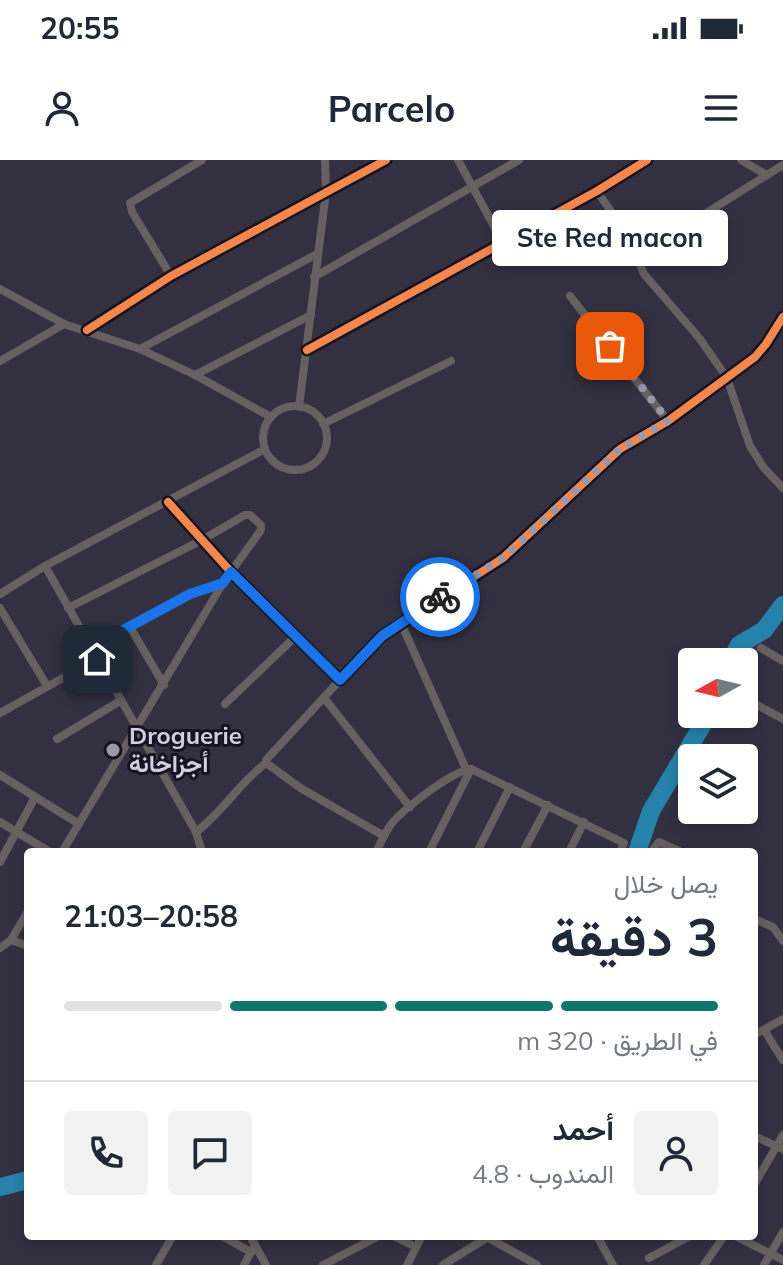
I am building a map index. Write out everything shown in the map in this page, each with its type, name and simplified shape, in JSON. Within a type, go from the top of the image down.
[{"type":"street","points":[[171,276],[132,212],[130,203],[202,160]]},
{"type":"street","points":[[299,407],[326,192],[325,160]]},
{"type":"street","points":[[87,330],[171,276],[386,160]]},
{"type":"street","points":[[458,160],[502,241]]},
{"type":"street","points":[[314,277],[519,160]]},
{"type":"street","points":[[307,350],[597,191],[647,160]]},
{"type":"street","points":[[741,160],[767,175]]},
{"type":"street","points":[[636,257],[783,165]]},
{"type":"street","points":[[597,191],[629,238],[644,274],[700,339],[727,378],[750,446],[764,468],[783,488]]},
{"type":"street","points":[[140,349],[317,254]]},
{"type":"street","points":[[0,289],[64,324],[140,349],[271,417]]},
{"type":"street","points":[[570,296],[668,421]]},
{"type":"street","points":[[195,375],[311,315]]},
{"type":"street","points":[[196,832],[215,818],[251,774],[266,763],[382,636],[503,558],[620,449],[668,421],[755,357],[783,317]]},
{"type":"street","points":[[0,361],[64,324]]},
{"type":"street","points":[[323,424],[451,361]]},
{"type":"street","points":[[299,407],[314,413],[323,424],[327,440],[318,460],[305,469],[290,470],[270,459],[265,449],[264,430],[271,417],[284,408],[299,407]]},
{"type":"street","points":[[0,594],[45,566],[265,449]]},
{"type":"street","points":[[168,502],[231,572],[340,680]]},
{"type":"street","points":[[67,848],[223,583],[261,530],[261,525],[250,515],[245,515],[68,608]]},
{"type":"street","points":[[45,566],[196,832],[201,848]]},
{"type":"street","points":[[90,648],[190,594],[223,583]]},
{"type":"street","points":[[0,608],[47,686]]},
{"type":"street","points":[[401,623],[469,769],[584,822],[624,843],[622,848]]},
{"type":"street","points":[[130,627],[164,685]]},
{"type":"street","points":[[225,704],[296,636]]},
{"type":"street","points":[[761,648],[783,661]]},
{"type":"street","points":[[0,713],[97,659]]},
{"type":"street","points":[[325,699],[410,807]]},
{"type":"street","points":[[57,739],[120,701]]},
{"type":"street","points":[[758,706],[783,719]]},
{"type":"street","points":[[266,763],[302,789],[384,836]]},
{"type":"street","points":[[378,848],[392,824],[410,807],[469,769]]},
{"type":"street","points":[[431,848],[469,769]]},
{"type":"street","points":[[0,775],[79,824]]},
{"type":"street","points":[[479,848],[510,787]]},
{"type":"street","points":[[0,862],[35,797]]},
{"type":"street","points":[[525,848],[548,805]]},
{"type":"street","points":[[0,822],[43,848]]},
{"type":"street","points":[[571,848],[584,822]]},
{"type":"street","points":[[654,848],[659,842],[672,848]]},
{"type":"street","points":[[0,948],[11,940],[24,918]]},
{"type":"street","points":[[758,921],[773,927],[783,941]]},
{"type":"street","points":[[11,940],[24,945]]},
{"type":"street","points":[[758,1033],[783,1019]]},
{"type":"street","points":[[764,1030],[783,1060]]},
{"type":"street","points":[[758,1179],[780,1148],[783,1135]]},
{"type":"street","points":[[758,1138],[780,1148]]},
{"type":"street","points":[[758,1147],[767,1142]]},
{"type":"street","points":[[764,1265],[783,1232]]},
{"type":"street","points":[[156,1265],[171,1240]]},
{"type":"street","points":[[323,1265],[371,1240]]},
{"type":"street","points":[[401,1240],[416,1247]]},
{"type":"street","points":[[407,1265],[420,1240]]},
{"type":"street","points":[[443,1265],[481,1240]]},
{"type":"street","points":[[491,1240],[537,1265]]},
{"type":"street","points":[[599,1240],[613,1265]]},
{"type":"street","points":[[649,1258],[683,1240]]},
{"type":"street","points":[[704,1265],[721,1240]]},
{"type":"street","points":[[743,1240],[783,1260]]},
{"type":"street","points":[[244,1265],[252,1244]]},
{"type":"street","points":[[252,1244],[266,1265]]},
{"type":"waterway","points":[[737,648],[764,630],[783,605]]},
{"type":"waterway","points":[[638,848],[651,811],[701,728]]},
{"type":"waterway","points":[[0,1187],[24,1181]]},
{"type":"cycle path","points":[[87,330],[171,276],[386,160]]},
{"type":"cycle path","points":[[307,350],[597,191],[647,160]]},
{"type":"cycle path","points":[[168,502],[231,572],[340,680],[382,636],[503,558],[620,449],[668,421],[755,357],[783,317]]},
{"type":"way so far","points":[[440,597],[503,558],[620,449],[668,421],[610,346]]},
{"type":"place","name":"Ste Red macon","points":[[610,346]]},
{"type":"place","name":"Droguerie أجزاخانة","points":[[113,750]]},
{"type":"route","points":[[97,659],[90,648],[190,594],[223,583],[231,572],[340,680],[382,636],[440,597]]}]
